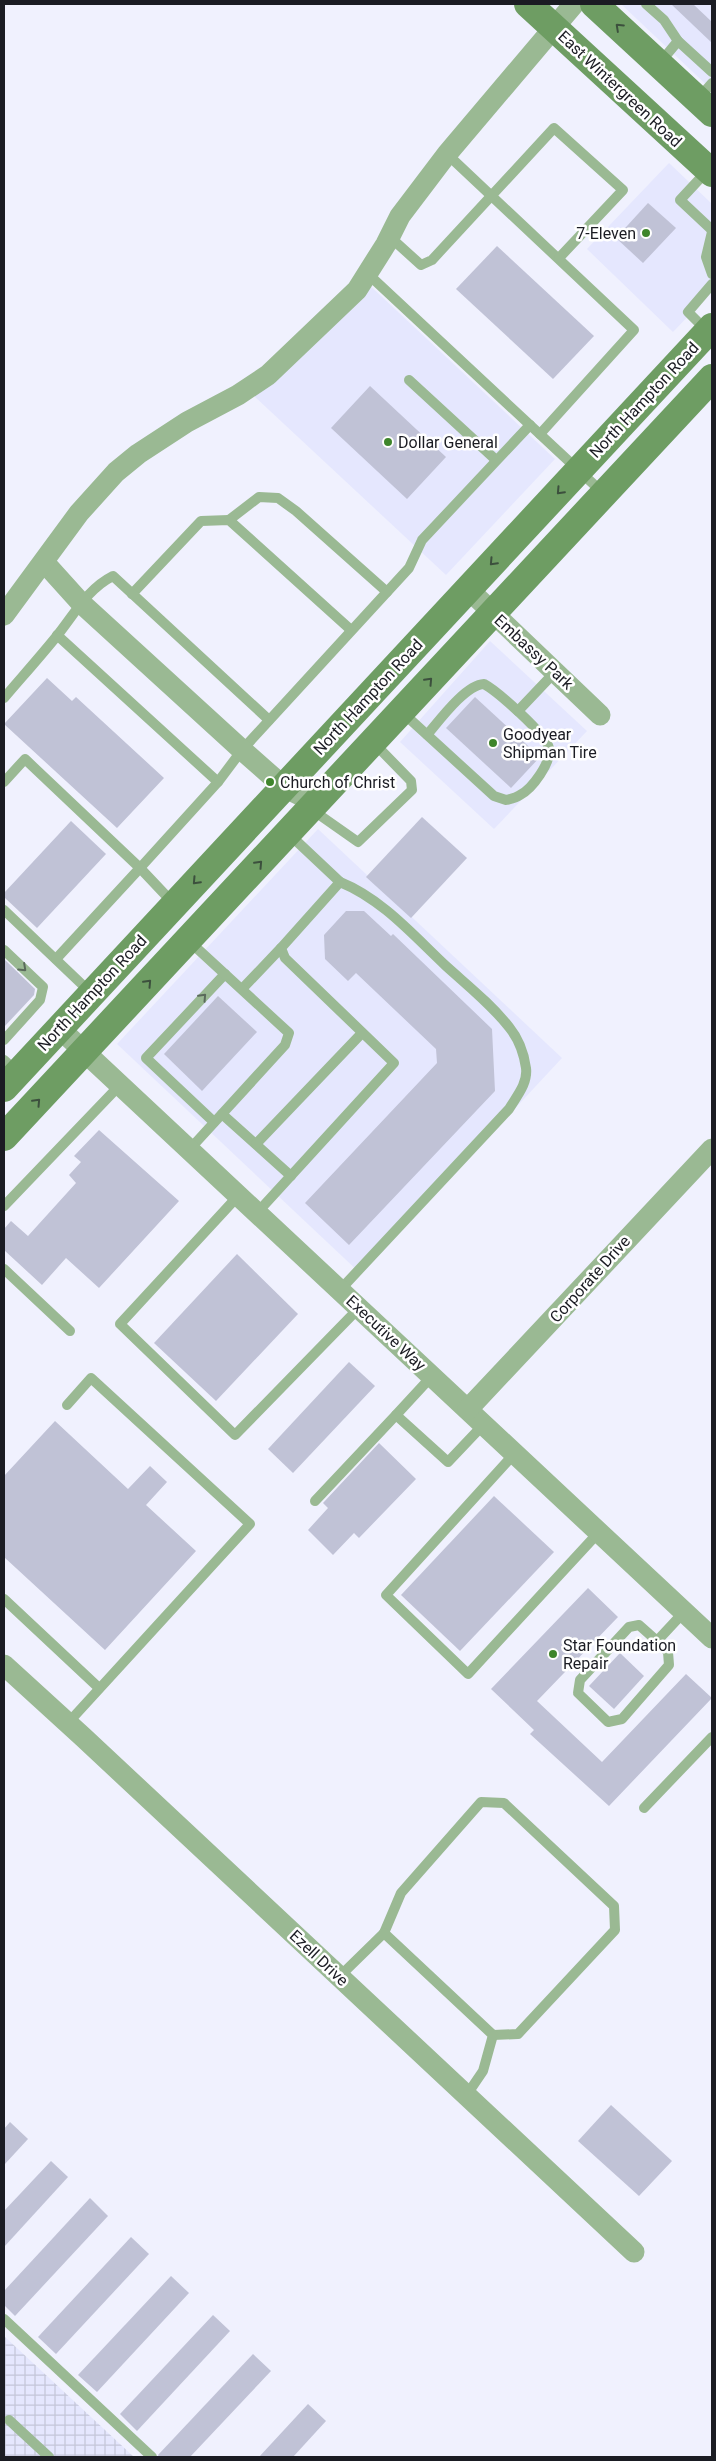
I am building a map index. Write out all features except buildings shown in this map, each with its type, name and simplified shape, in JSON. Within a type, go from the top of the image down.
[{"type":"main road","name":"East Wintergreen Road","points":[[528,4],[710,172]]},
{"type":"main road","points":[[594,4],[659,64],[707,98]]},
{"type":"main road","name":"North Hampton Road","points":[[9,1073],[59,1028],[710,330]]},
{"type":"main road","name":"North Hampton Road","points":[[4,1137],[712,378]]},
{"type":"street","points":[[4,615],[79,513],[116,472],[138,454],[187,422],[238,395],[268,375],[357,290],[390,237],[400,216],[447,154],[553,26],[574,4]]},
{"type":"street","points":[[44,562],[81,603],[242,750],[284,787],[313,806]]},
{"type":"street","name":"Embassy Park","points":[[468,589],[600,715]]},
{"type":"street","name":"Executive Way","points":[[59,1028],[83,1053],[468,1409],[712,1638]]},
{"type":"street","name":"Corporate Drive","points":[[468,1409],[712,1148]]},
{"type":"street","name":"Ezell Drive","points":[[4,1665],[634,2252]]},
{"type":"lane","points":[[646,4],[664,20],[678,41],[712,72]]},
{"type":"lane","points":[[659,64],[678,41]]},
{"type":"lane","points":[[390,237],[421,265],[432,260],[554,128],[622,190],[559,258]]},
{"type":"lane","points":[[447,154],[634,330],[540,434]]},
{"type":"lane","points":[[710,172],[680,200],[712,231],[706,257],[712,274]]},
{"type":"lane","points":[[368,274],[604,494]]},
{"type":"lane","points":[[710,330],[688,312],[712,284]]},
{"type":"lane","points":[[409,380],[496,460]]},
{"type":"lane","points":[[56,959],[218,782],[242,750],[269,720],[409,568],[422,540],[530,425]]},
{"type":"lane","points":[[132,594],[201,521],[230,520],[259,497],[278,498],[296,511],[386,592]]},
{"type":"lane","points":[[230,520],[351,630]]},
{"type":"lane","points":[[4,698],[58,635],[81,603],[100,582],[112,576],[269,720]]},
{"type":"lane","points":[[58,635],[218,782]]},
{"type":"lane","points":[[518,712],[555,672]]},
{"type":"lane","points":[[401,712],[494,796],[506,800],[522,795],[542,772],[549,760],[549,747],[530,722],[490,687],[478,684],[459,699],[427,734]]},
{"type":"lane","points":[[313,806],[358,842],[412,790],[411,781],[372,742]]},
{"type":"lane","points":[[4,782],[25,759],[140,868],[174,905]]},
{"type":"lane","points":[[288,833],[340,882],[360,890],[387,911],[479,996],[509,1026],[518,1041],[526,1070],[524,1084],[509,1110],[340,1290]]},
{"type":"lane","points":[[242,990],[340,882]]},
{"type":"lane","points":[[4,910],[92,993]]},
{"type":"lane","points":[[188,940],[289,1033],[285,1044],[189,1150]]},
{"type":"lane","points":[[257,1214],[394,1063],[285,958],[281,948]]},
{"type":"lane","points":[[4,950],[43,987],[40,1000],[4,1040]]},
{"type":"lane","points":[[214,1122],[146,1058],[225,974]]},
{"type":"lane","points":[[256,1144],[362,1033]]},
{"type":"lane","points":[[4,1206],[119,1086]]},
{"type":"lane","points":[[222,1114],[291,1176]]},
{"type":"lane","points":[[238,1196],[120,1324],[235,1435],[359,1308]]},
{"type":"lane","points":[[4,1269],[70,1332]]},
{"type":"lane","points":[[315,1501],[432,1376]]},
{"type":"lane","points":[[66,1406],[91,1378],[250,1524],[68,1723]]},
{"type":"lane","points":[[396,1415],[448,1462],[484,1424]]},
{"type":"lane","points":[[515,1453],[386,1595],[468,1674],[599,1532]]},
{"type":"lane","points":[[4,1599],[99,1688]]},
{"type":"lane","points":[[657,1641],[684,1612]]},
{"type":"lane","points":[[639,1625],[657,1641],[668,1652],[669,1665],[622,1719],[608,1722],[578,1693],[580,1680],[629,1627],[639,1625]]},
{"type":"lane","points":[[644,1808],[712,1737]]},
{"type":"lane","points":[[338,1977],[384,1933],[400,1893],[480,1802],[504,1802],[614,1906],[615,1930],[518,2034],[493,2036],[384,1933]]},
{"type":"lane","points":[[466,2096],[483,2071],[493,2036]]},
{"type":"lane","points":[[4,2319],[152,2457]]},
{"type":"lane","points":[[9,2420],[49,2457]]},
{"type":"shaded area","points":[[621,4],[712,4],[712,90]]},
{"type":"shaded area","points":[[669,163],[712,204],[712,291],[673,332],[587,249]]},
{"type":"shaded area","points":[[364,280],[555,459],[446,575],[254,396]]},
{"type":"shaded area","points":[[490,641],[587,731],[494,829],[400,742]]},
{"type":"shaded area","points":[[318,829],[562,1058],[361,1274],[117,1044]]},
{"type":"shaded area","points":[[4,2336],[134,2457],[4,2457]]},
{"type":"place","name":"7-Eleven","points":[[646,233]]},
{"type":"place","name":"Dollar General","points":[[388,442]]},
{"type":"place","name":"Goodyear Shipman Tire","points":[[493,743]]},
{"type":"place","name":"Church of Christ","points":[[270,782]]},
{"type":"place","name":"Star Foundation Repair","points":[[553,1654]]}]
